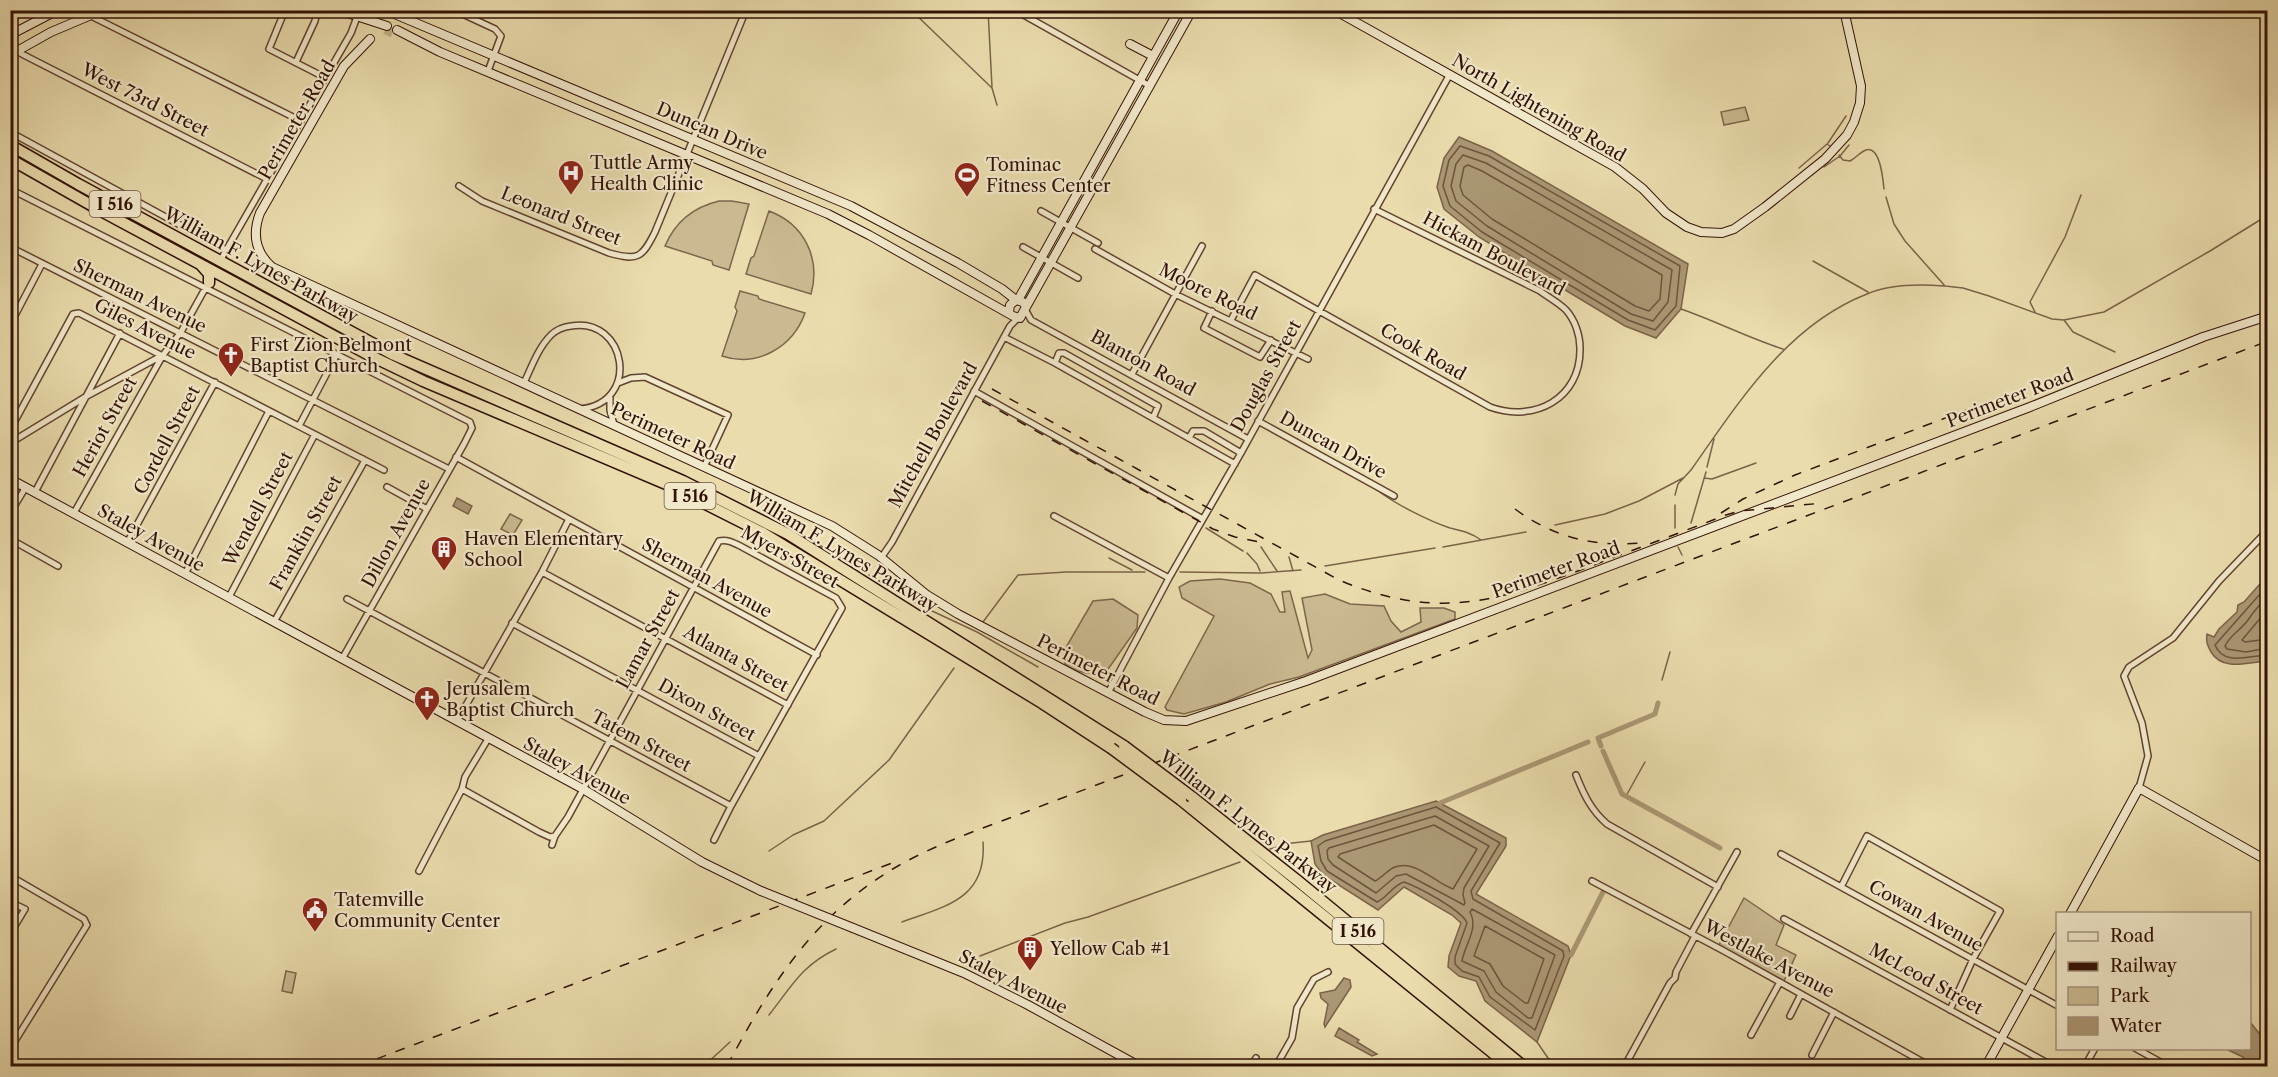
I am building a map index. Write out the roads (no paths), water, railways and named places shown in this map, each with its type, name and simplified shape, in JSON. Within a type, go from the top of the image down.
[{"type":"highway","points":[[22,152],[28,142]]},
{"type":"highway","name":"William F. Lynes Parkway","points":[[10,145],[394,355],[683,481],[767,523],[880,591],[1124,746],[1509,1066]]},
{"type":"highway","name":"William F. Lynes Parkway","points":[[10,159],[371,356],[423,381],[666,484],[746,524],[857,589],[1042,703],[1186,799],[1298,881],[1523,1066]]},
{"type":"highway","points":[[197,261],[208,272],[207,286]]},
{"type":"highway","points":[[207,286],[216,277],[227,277]]},
{"type":"street","points":[[10,35],[58,10]]},
{"type":"street","points":[[12,51],[88,13],[103,10]]},
{"type":"street","points":[[285,10],[269,49],[324,77]]},
{"type":"street","points":[[296,62],[315,21],[317,10]]},
{"type":"street","points":[[338,10],[361,15],[386,28]]},
{"type":"street","name":"Duncan Drive","points":[[384,10],[851,206],[1005,291],[1017,300]]},
{"type":"street","points":[[454,10],[495,29],[501,36],[488,71]]},
{"type":"street","name":"Leonard Street","points":[[459,186],[482,201],[601,249],[624,257],[636,257],[643,253],[687,155],[746,10]]},
{"type":"street","points":[[1015,10],[1150,86]]},
{"type":"street","points":[[1027,10],[1028,18]]},
{"type":"street","points":[[1031,320],[1019,318],[1010,313],[1010,305],[1023,291],[1179,10]]},
{"type":"street","points":[[1019,318],[1052,264],[1192,10]]},
{"type":"street","name":"North Lightening Road","points":[[1334,10],[1615,167],[1643,189],[1666,213],[1687,227],[1701,232],[1722,233],[1734,229],[1766,207],[1825,159],[1847,135],[1860,103],[1861,86],[1844,10]]},
{"type":"street","points":[[88,13],[301,121]]},
{"type":"street","points":[[220,261],[361,15]]},
{"type":"street","name":"Duncan Drive","points":[[396,32],[776,191],[877,239],[1010,313]]},
{"type":"street","name":"Perimeter Road","points":[[370,39],[344,66],[261,213],[255,235],[258,249],[265,261],[280,272],[832,526],[881,558],[927,595],[950,610],[1108,693],[1164,720],[1177,722],[1199,718],[1317,677],[2030,407],[2203,337],[2268,316]]},
{"type":"street","points":[[1130,44],[1153,56]]},
{"type":"street","name":"West 73rd Street","points":[[12,51],[267,179]]},
{"type":"street","name":"Douglas Street","points":[[1108,693],[1169,578],[1235,464],[1450,74]]},
{"type":"street","points":[[10,132],[226,250]]},
{"type":"street","points":[[1084,181],[1094,187]]},
{"type":"street","points":[[10,189],[207,286],[337,354],[299,426]]},
{"type":"street","name":"Hickam Boulevard","points":[[1374,209],[1540,291],[1565,309],[1575,325],[1580,344],[1580,362],[1574,378]]},
{"type":"street","points":[[1041,211],[1098,243]]},
{"type":"street","points":[[863,232],[871,217]]},
{"type":"street","points":[[877,239],[886,225]]},
{"type":"street","points":[[1132,374],[1202,246]]},
{"type":"street","name":"Sherman Avenue","points":[[10,247],[449,470]]},
{"type":"street","points":[[1023,247],[1078,278]]},
{"type":"street","name":"Moore Road","points":[[1095,249],[1175,294],[1308,359]]},
{"type":"street","points":[[10,326],[42,264]]},
{"type":"street","name":"Cook Road","points":[[1231,320],[1255,274],[1490,407],[1502,411],[1525,413],[1546,406],[1560,396],[1574,378]]},
{"type":"street","points":[[10,443],[87,396],[163,355],[181,332],[207,286]]},
{"type":"street","points":[[1005,291],[1018,293],[1023,291]]},
{"type":"street","points":[[1017,300],[1023,302],[1031,320]]},
{"type":"street","points":[[1212,311],[1204,328],[1260,357],[1270,340]]},
{"type":"street","name":"Giles Avenue","points":[[10,430],[73,314],[79,313],[215,382],[314,436],[384,470]]},
{"type":"street","name":"Mitchell Boulevard","points":[[1010,313],[1010,326]]},
{"type":"street","name":"Mitchell Boulevard","points":[[881,558],[1010,326],[1019,318]]},
{"type":"street","name":"Blanton Road","points":[[1031,320],[1248,439]]},
{"type":"street","points":[[524,383],[539,352],[552,334],[560,328],[578,325],[601,331],[610,339],[619,354],[618,384],[610,398],[610,410],[616,427]]},
{"type":"street","points":[[35,492],[120,333]]},
{"type":"street","points":[[1004,337],[1235,464]]},
{"type":"street","points":[[1055,363],[1059,353],[1064,353],[1158,405],[1152,418]]},
{"type":"street","name":"Dillon Avenue","points":[[337,354],[470,422],[472,428],[342,659]]},
{"type":"street","name":"Heriot Street","points":[[74,513],[163,355]]},
{"type":"street","points":[[618,384],[632,378],[645,377],[728,415],[704,467]]},
{"type":"street","name":"Cordell Street","points":[[127,543],[215,382]]},
{"type":"street","points":[[974,391],[1203,519]]},
{"type":"street","points":[[579,409],[610,398]]},
{"type":"street","points":[[185,574],[269,411]]},
{"type":"street","name":"Duncan Drive","points":[[1258,421],[1395,496]]},
{"type":"street","points":[[1189,438],[1193,431],[1204,431],[1241,453]]},
{"type":"street","name":"Wendell Street","points":[[229,597],[314,436]]},
{"type":"street","name":"Sherman Avenue","points":[[456,457],[817,655]]},
{"type":"street","name":"Franklin Street","points":[[274,622],[364,462],[363,459]]},
{"type":"street","name":"Staley Avenue","points":[[10,479],[583,789],[702,862],[761,891],[964,973],[1139,1066]]},
{"type":"street","points":[[10,513],[26,487]]},
{"type":"street","points":[[387,487],[427,509]]},
{"type":"street","points":[[1054,516],[1169,578]]},
{"type":"street","points":[[457,721],[542,572],[569,519]]},
{"type":"street","points":[[2071,912],[2145,773],[2148,756],[2142,723],[2124,676],[2129,667],[2173,638],[2219,581],[2268,530]]},
{"type":"street","points":[[10,539],[58,566]]},
{"type":"street","name":"Myers Street","points":[[719,541],[729,540],[742,546],[837,598],[842,608],[817,655]]},
{"type":"street","name":"Lamar Street","points":[[552,845],[719,541]]},
{"type":"street","name":"Atlanta Street","points":[[542,572],[788,705]]},
{"type":"street","name":"Tatem Street","points":[[347,598],[731,806]]},
{"type":"street","name":"Dixon Street","points":[[512,623],[759,756]]},
{"type":"street","points":[[714,840],[817,655]]},
{"type":"street","points":[[419,871],[462,789],[465,777],[488,739]]},
{"type":"street","points":[[1576,775],[1589,805],[1607,824],[1718,886]]},
{"type":"street","points":[[2139,788],[2268,861]]},
{"type":"street","points":[[462,789],[539,832],[550,837],[555,836]]},
{"type":"street","points":[[1841,886],[1867,836],[2000,910],[1973,959],[1950,1010]]},
{"type":"street","points":[[1628,1060],[1670,983],[1675,978],[1693,935],[1737,852]]},
{"type":"street","name":"Cowan Avenue","points":[[1781,854],[2056,1005]]},
{"type":"street","points":[[10,876],[84,919],[87,925],[10,1049]]},
{"type":"street","name":"Westlake Avenue","points":[[1592,881],[1930,1066]]},
{"type":"street","points":[[10,902],[25,909],[10,934]]},
{"type":"street","name":"McLeod Street","points":[[1784,919],[2053,1066]]},
{"type":"street","points":[[1986,1066],[2056,942]]},
{"type":"street","points":[[1276,1066],[1292,1038],[1297,1008],[1314,979],[1328,972]]},
{"type":"street","points":[[1751,1035],[1780,982]]},
{"type":"street","points":[[1790,1016],[1801,994]]},
{"type":"street","points":[[1812,1055],[1834,1012]]},
{"type":"street","points":[[2085,1066],[2094,1050]]},
{"type":"street","points":[[2139,1050],[2162,1063]]},
{"type":"street","points":[[1251,1066],[1256,1058]]},
{"type":"water","points":[[1459,137],[1492,151],[1688,264],[1681,309],[1656,338],[1625,326],[1537,273],[1479,237],[1444,209],[1437,187],[1444,158]]},
{"type":"water","points":[[457,498],[472,506],[468,514],[453,506]]},
{"type":"water","points":[[2267,576],[2267,661],[2237,664],[2222,662],[2211,652],[2207,643],[2207,634],[2214,637],[2237,612],[2238,605],[2244,602]]},
{"type":"water","points":[[1436,801],[1506,838],[1506,846],[1476,894],[1568,946],[1571,955],[1537,1042],[1485,1001],[1476,981],[1459,976],[1448,967],[1449,956],[1461,923],[1452,915],[1404,887],[1378,910],[1323,875],[1315,864],[1311,841],[1323,835]]},
{"type":"water","points":[[1344,978],[1350,980],[1351,987],[1325,1027],[1328,1004],[1321,998],[1320,993],[1335,990]]},
{"type":"water","points":[[2251,1023],[2267,1043],[2267,1062],[2265,1066],[2243,1066],[2245,1062],[2243,1057],[2228,1050],[2251,1050]]},
{"type":"water","points":[[1339,1028],[1377,1054],[1372,1056],[1335,1036]]},
{"type":"waterway","points":[[911,10],[992,88],[997,105]]},
{"type":"waterway","points":[[988,10],[992,87]]},
{"type":"waterway","points":[[1828,143],[1846,116]]},
{"type":"waterway","points":[[1799,168],[1827,144],[1830,146]]},
{"type":"waterway","points":[[1824,167],[1840,156],[1849,145]]},
{"type":"waterway","points":[[1839,155],[1843,160],[1850,161],[1866,150],[1875,153],[1880,164],[1884,189]]},
{"type":"waterway","points":[[2035,312],[2030,302],[2065,237],[2081,195]]},
{"type":"waterway","points":[[1886,197],[1894,224],[1905,241],[1945,286],[1963,288],[2052,319],[2064,320],[2104,312],[2268,215]]},
{"type":"waterway","points":[[1813,261],[1868,292]]},
{"type":"waterway","points":[[1675,495],[1678,484],[1767,368],[1812,325],[1838,308],[1885,288],[1944,286]]},
{"type":"waterway","points":[[1681,309],[1783,349]]},
{"type":"waterway","points":[[2064,320],[2073,332],[2115,352]]},
{"type":"waterway","points":[[1707,467],[1714,439]]},
{"type":"waterway","points":[[1704,478],[1712,479],[1756,463]]},
{"type":"waterway","points":[[1347,467],[1365,477]]},
{"type":"waterway","points":[[1691,523],[1706,472]]},
{"type":"waterway","points":[[1555,525],[1605,514],[1639,501],[1683,478]]},
{"type":"waterway","points":[[1377,490],[1422,517],[1481,540]]},
{"type":"waterway","points":[[1675,505],[1675,528]]},
{"type":"waterway","points":[[1206,528],[1243,551]]},
{"type":"waterway","points":[[1443,547],[1526,532]]},
{"type":"waterway","points":[[804,536],[858,568]]},
{"type":"waterway","points":[[1261,547],[1277,571]]},
{"type":"waterway","points":[[1678,547],[1682,555]]},
{"type":"waterway","points":[[1325,566],[1435,548]]},
{"type":"waterway","points":[[1247,553],[1260,571]]},
{"type":"waterway","points":[[1289,557],[1293,571]]},
{"type":"waterway","points":[[1109,558],[1132,570]]},
{"type":"waterway","points":[[1180,572],[1261,573],[1301,570]]},
{"type":"waterway","points":[[983,622],[1018,575],[1066,572],[1145,572]]},
{"type":"waterway","points":[[869,575],[1038,667]]},
{"type":"waterway","points":[[1662,680],[1670,652]]},
{"type":"waterway","points":[[769,851],[793,835],[824,821],[889,760],[954,668]]},
{"type":"waterway","points":[[1601,746],[1598,738],[1655,714],[1658,703]]},
{"type":"waterway","points":[[1440,803],[1588,742]]},
{"type":"waterway","points":[[1603,751],[1622,794],[1720,848]]},
{"type":"waterway","points":[[1626,796],[1645,762]]},
{"type":"waterway","points":[[1270,849],[1311,841]]},
{"type":"waterway","points":[[902,922],[948,905],[971,888],[978,876],[982,861],[983,842]]},
{"type":"waterway","points":[[980,956],[1065,923],[1088,917],[1240,862]]},
{"type":"waterway","points":[[1571,955],[1603,892]]},
{"type":"waterway","points":[[769,1015],[805,970],[836,949]]},
{"type":"waterway","points":[[704,1066],[730,1042]]},
{"type":"waterway","points":[[1537,1042],[1548,1058],[1559,1066]]},
{"type":"tunnel","points":[[385,30],[395,35]]},
{"type":"railway","points":[[727,1066],[761,1005],[800,950],[822,925],[846,902],[874,881],[922,853],[2268,341]]},
{"type":"railway","points":[[992,389],[1339,580],[1375,593],[1408,600],[1438,603],[1468,602],[1497,597],[1560,578],[1726,515],[1740,511],[1823,503]]},
{"type":"railway","points":[[1721,513],[1743,499],[1795,475],[2006,395]]},
{"type":"railway","points":[[982,401],[1213,529],[1259,542]]},
{"type":"railway","points":[[1515,509],[1544,527],[1574,538],[1606,543],[1640,543]]},
{"type":"railway","points":[[358,1066],[892,863]]},
{"type":"place","name":"Tuttle Army Health Clinic","points":[[571,196]]},
{"type":"place","name":"Tominac Fitness Center","points":[[967,198]]},
{"type":"place","name":"First Zion Belmont Baptist Church","points":[[231,378]]},
{"type":"place","name":"Haven Elementary School","points":[[444,572]]},
{"type":"place","name":"Jerusalem Baptist Church","points":[[427,722]]},
{"type":"place","name":"Tatemville Community Center","points":[[315,933]]},
{"type":"place","name":"Yellow Cab #1","points":[[1030,972]]}]
